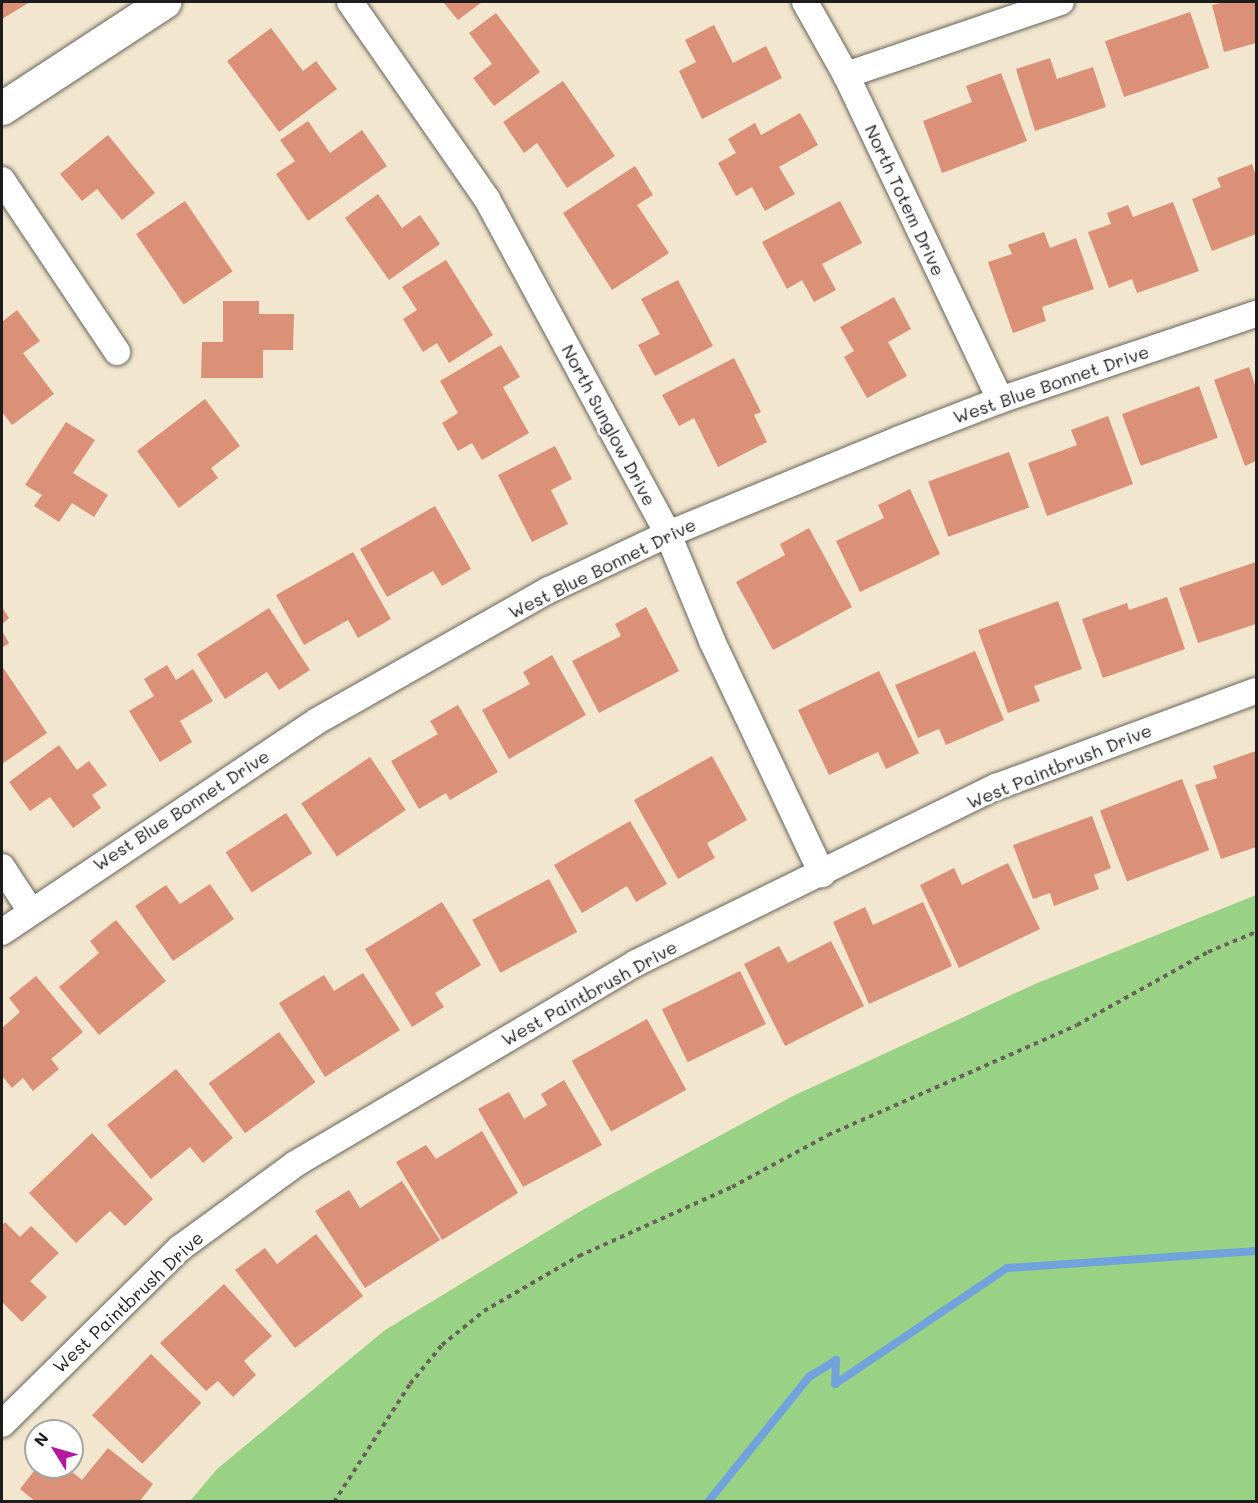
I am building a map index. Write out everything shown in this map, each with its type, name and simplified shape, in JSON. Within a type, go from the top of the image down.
[{"type":"street","points":[[2,108],[164,2]]},
{"type":"street","name":"North Sunglow Drive","points":[[350,2],[487,200],[668,534],[712,641],[822,874]]},
{"type":"street","name":"North Totem Drive","points":[[805,2],[846,75],[1000,400]]},
{"type":"street","points":[[846,75],[1061,2]]},
{"type":"street","points":[[2,180],[117,352]]},
{"type":"street","name":"West Blue Bonnet Drive","points":[[2,932],[30,910],[317,721],[549,590],[668,534],[1000,400],[1257,314]]},
{"type":"street","name":"West Paintbrush Drive","points":[[2,1424],[180,1248],[295,1164],[636,963],[996,787],[1257,692]]},
{"type":"street","points":[[2,867],[30,910]]},
{"type":"path","points":[[334,1502],[410,1384],[442,1345],[484,1311],[579,1256],[732,1187],[828,1136],[1077,1025],[1208,952],[1257,932]]},
{"type":"green space","points":[[1256,895],[1256,1501],[190,1501],[217,1469],[385,1330],[584,1209],[793,1096],[1035,984]]},
{"type":"building","points":[[2,2],[30,2],[2,19]]},
{"type":"building","points":[[443,2],[482,2],[458,20]]},
{"type":"building","points":[[1225,2],[1256,2],[1256,43],[1224,52],[1212,5]]},
{"type":"building","points":[[1190,12],[1209,68],[1124,97],[1105,41]]},
{"type":"building","points":[[496,13],[540,72],[494,106],[473,78],[492,64],[469,33]]},
{"type":"building","points":[[714,25],[733,63],[766,46],[782,78],[702,119],[679,71],[696,62],[685,40]]},
{"type":"building","points":[[271,28],[303,71],[316,61],[337,89],[279,132],[227,61]]},
{"type":"building","points":[[1050,58],[1057,79],[1093,67],[1106,107],[1035,131],[1016,69]]},
{"type":"building","points":[[1001,73],[1027,141],[942,173],[923,121],[972,102],[966,86]]},
{"type":"building","points":[[563,81],[615,156],[567,188],[537,143],[524,153],[503,122]]},
{"type":"building","points":[[800,113],[818,145],[779,167],[795,194],[765,211],[752,187],[736,196],[718,163],[736,153],[728,139],[755,123],[761,135]]},
{"type":"building","points":[[308,121],[330,153],[362,130],[387,166],[308,221],[276,174],[295,161],[280,140]]},
{"type":"building","points":[[108,135],[155,193],[122,220],[97,189],[82,201],[60,174]]},
{"type":"building","points":[[1252,164],[1256,176],[1256,234],[1212,251],[1192,199],[1221,187],[1217,178]]},
{"type":"building","points":[[635,166],[653,195],[637,205],[669,253],[612,290],[563,213]]},
{"type":"building","points":[[378,194],[402,228],[420,215],[440,244],[389,280],[345,218]]},
{"type":"building","points":[[185,201],[233,271],[184,304],[136,234]]},
{"type":"building","points":[[840,201],[862,243],[822,264],[836,290],[814,302],[802,280],[787,289],[762,242]]},
{"type":"building","points":[[1173,202],[1199,271],[1137,293],[1132,279],[1109,288],[1088,232],[1111,224],[1107,213],[1128,205],[1133,217]]},
{"type":"building","points":[[1044,232],[1050,248],[1076,238],[1094,289],[1042,307],[1046,321],[1013,333],[988,262],[1012,254],[1008,245]]},
{"type":"building","points":[[446,260],[493,335],[449,363],[437,343],[423,352],[403,319],[417,310],[402,287]]},
{"type":"building","points":[[678,280],[713,346],[655,376],[638,345],[660,334],[641,299]]},
{"type":"building","points":[[894,297],[911,329],[888,342],[907,376],[867,398],[844,357],[854,351],[840,327]]},
{"type":"building","points":[[223,301],[259,301],[259,314],[294,314],[293,350],[263,350],[263,378],[201,378],[202,342],[223,342]]},
{"type":"building","points":[[17,310],[40,341],[23,353],[54,394],[12,425],[2,412],[2,322]]},
{"type":"building","points":[[501,345],[520,377],[503,387],[529,433],[482,460],[472,443],[458,451],[442,423],[458,413],[440,381]]},
{"type":"building","points":[[734,358],[761,412],[754,415],[767,442],[718,467],[694,418],[679,426],[662,395]]},
{"type":"building","points":[[1249,367],[1256,388],[1256,461],[1245,466],[1214,380]]},
{"type":"building","points":[[1199,386],[1218,438],[1141,466],[1122,414]]},
{"type":"building","points":[[205,399],[240,446],[211,468],[218,478],[179,508],[137,451]]},
{"type":"building","points":[[1108,416],[1133,484],[1047,516],[1028,463],[1077,445],[1071,430]]},
{"type":"building","points":[[66,422],[95,440],[73,473],[108,495],[94,517],[72,503],[59,522],[34,506],[42,495],[25,485]]},
{"type":"building","points":[[555,446],[572,479],[551,490],[568,524],[532,542],[498,475]]},
{"type":"building","points":[[1009,452],[1029,507],[948,537],[928,481]]},
{"type":"building","points":[[910,489],[940,554],[860,592],[836,541],[884,518],[878,505]]},
{"type":"building","points":[[435,506],[471,569],[442,586],[433,571],[387,597],[360,549]]},
{"type":"building","points":[[809,528],[852,607],[773,650],[736,582],[785,555],[780,544]]},
{"type":"building","points":[[353,552],[391,619],[358,638],[348,620],[304,645],[276,595]]},
{"type":"building","points":[[1256,562],[1256,624],[1198,643],[1179,588]]},
{"type":"building","points":[[1167,597],[1185,649],[1103,678],[1082,619],[1127,603],[1129,610]]},
{"type":"building","points":[[1058,601],[1082,669],[1034,686],[1040,701],[1008,713],[978,630]]},
{"type":"building","points":[[2,607],[9,618],[2,624]]},
{"type":"building","points":[[646,607],[679,671],[599,713],[572,661],[621,636],[615,624]]},
{"type":"building","points":[[269,608],[310,670],[279,690],[267,672],[225,699],[197,654]]},
{"type":"building","points":[[2,631],[9,643],[2,648]]},
{"type":"building","points":[[975,651],[1004,720],[946,745],[939,729],[918,738],[895,685]]},
{"type":"building","points":[[552,655],[586,715],[509,759],[482,710],[530,684],[523,672]]},
{"type":"building","points":[[167,665],[176,680],[193,669],[213,701],[180,721],[192,742],[160,762],[129,711],[154,696],[144,679]]},
{"type":"building","points":[[2,666],[47,733],[2,764]]},
{"type":"building","points":[[879,671],[919,753],[886,769],[878,752],[829,775],[798,710]]},
{"type":"building","points":[[458,705],[498,772],[450,800],[446,793],[419,809],[391,761],[438,734],[430,721]]},
{"type":"building","points":[[59,745],[77,770],[89,761],[107,785],[92,795],[101,808],[73,828],[50,797],[30,811],[9,782]]},
{"type":"building","points":[[1256,751],[1256,847],[1221,859],[1195,785],[1217,778],[1213,766]]},
{"type":"building","points":[[712,756],[747,820],[707,843],[715,858],[678,879],[634,800]]},
{"type":"building","points":[[370,757],[406,810],[337,856],[301,803]]},
{"type":"building","points":[[1182,779],[1209,850],[1127,881],[1100,811]]},
{"type":"building","points":[[286,813],[312,853],[252,892],[226,852]]},
{"type":"building","points":[[1092,816],[1111,868],[1094,875],[1099,889],[1054,906],[1050,893],[1033,899],[1013,845]]},
{"type":"building","points":[[630,821],[667,884],[636,902],[627,886],[582,913],[554,865]]},
{"type":"building","points":[[1008,863],[1040,929],[959,968],[920,885],[954,868],[962,885]]},
{"type":"building","points":[[549,879],[577,932],[500,973],[472,920]]},
{"type":"building","points":[[210,884],[234,919],[173,961],[135,906],[166,885],[180,904]]},
{"type":"building","points":[[442,902],[481,965],[435,993],[444,1007],[412,1027],[365,949]]},
{"type":"building","points":[[923,902],[952,966],[869,1004],[833,922],[865,907],[873,925]]},
{"type":"building","points":[[116,920],[166,981],[99,1035],[59,987],[99,953],[90,941]]},
{"type":"building","points":[[831,941],[864,1006],[785,1046],[744,964],[779,946],[788,963]]},
{"type":"building","points":[[740,971],[766,1024],[688,1062],[662,1009]]},
{"type":"building","points":[[363,973],[400,1030],[325,1077],[279,1003],[324,975],[334,991]]},
{"type":"building","points":[[36,976],[83,1032],[51,1059],[59,1069],[33,1091],[23,1078],[12,1088],[2,1076],[2,1028],[20,1012],[9,998]]},
{"type":"building","points":[[647,1019],[686,1090],[611,1132],[572,1061]]},
{"type":"building","points":[[279,1032],[315,1082],[245,1133],[209,1083]]},
{"type":"building","points":[[176,1069],[233,1138],[203,1163],[190,1147],[151,1179],[107,1125]]},
{"type":"building","points":[[564,1080],[602,1145],[523,1187],[478,1109],[509,1092],[524,1119],[547,1105],[541,1094]]},
{"type":"building","points":[[482,1131],[518,1193],[442,1240],[396,1162],[426,1145],[436,1159]]},
{"type":"building","points":[[92,1133],[153,1199],[125,1226],[110,1211],[76,1243],[29,1193]]},
{"type":"building","points":[[402,1181],[440,1240],[365,1288],[315,1211],[349,1190],[360,1208]]},
{"type":"building","points":[[5,1222],[20,1237],[31,1226],[59,1253],[30,1281],[47,1297],[22,1322],[2,1302],[2,1226]]},
{"type":"building","points":[[316,1234],[363,1296],[295,1348],[235,1270],[265,1248],[277,1264]]},
{"type":"building","points":[[224,1284],[272,1336],[244,1361],[256,1375],[233,1397],[218,1381],[206,1391],[160,1343]]},
{"type":"building","points":[[151,1354],[201,1403],[142,1464],[92,1415]]},
{"type":"building","points":[[108,1448],[153,1484],[139,1502],[36,1502],[20,1489],[28,1479],[82,1480]]},
{"type":"waterway","points":[[708,1502],[809,1377],[836,1360],[835,1384],[1007,1268],[1256,1251]]}]
